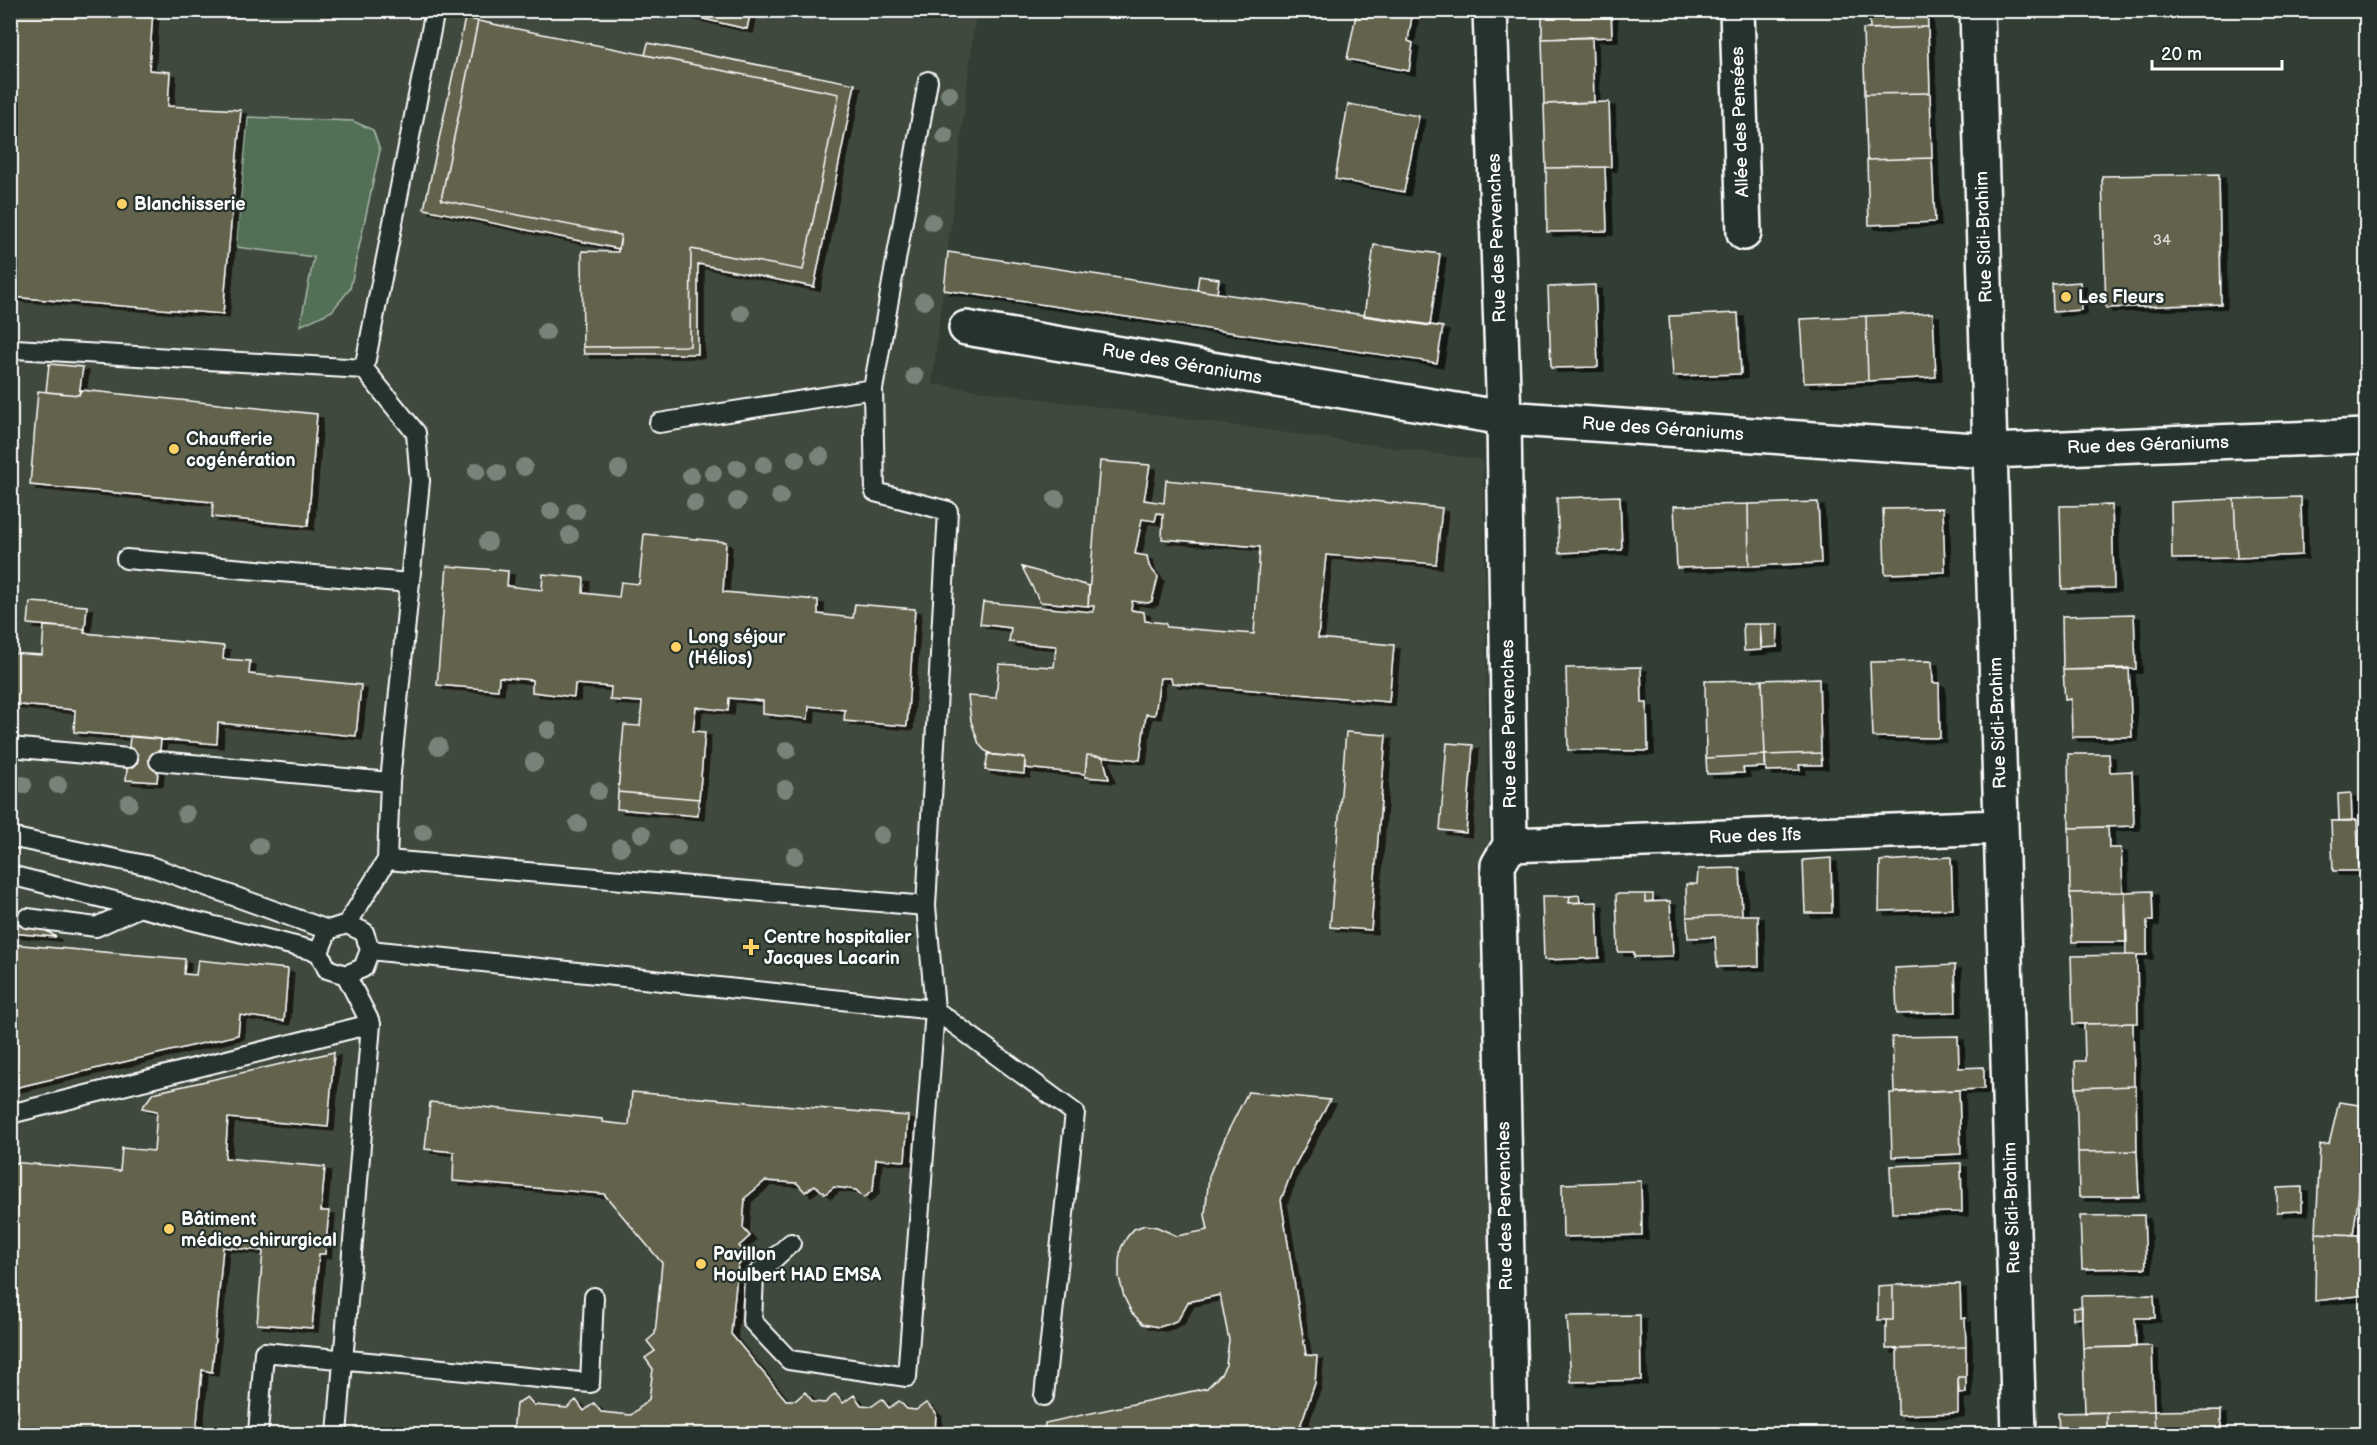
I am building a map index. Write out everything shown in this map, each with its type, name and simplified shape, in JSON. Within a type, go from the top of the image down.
[{"type":"street","name":"Rue des Pervenches","points":[[1490,10],[1504,418],[1510,845],[1498,865],[1511,1434]]},
{"type":"street","name":"Allée des Pensées","points":[[1737,10],[1744,233]]},
{"type":"street","name":"Rue Sidi-Brahim","points":[[1977,10],[2019,1434]]},
{"type":"street","name":"Rue des Géraniums","points":[[966,328],[1504,418],[1990,451],[2367,436]]},
{"type":"street","name":"Rue des Ifs","points":[[1510,845],[2001,827]]},
{"type":"lane","points":[[364,369],[435,10]]},
{"type":"lane","points":[[791,1243],[754,1277],[753,1321],[789,1360],[907,1377],[935,1010],[926,906],[948,511],[875,492],[873,389],[928,81]]},
{"type":"lane","points":[[10,351],[15,349],[364,369],[416,433],[420,482],[390,782],[387,860],[347,924],[328,930],[150,866],[10,837]]},
{"type":"lane","points":[[659,423],[873,389]]},
{"type":"lane","points":[[126,559],[410,583]]},
{"type":"lane","points":[[10,747],[128,758]]},
{"type":"lane","points":[[159,761],[390,782]]},
{"type":"lane","points":[[387,860],[926,906]]},
{"type":"lane","points":[[10,875],[319,952]]},
{"type":"lane","points":[[27,918],[96,927],[140,907]]},
{"type":"lane","points":[[328,930],[319,952],[327,969],[346,975],[363,968],[370,950],[364,932],[347,924]]},
{"type":"lane","points":[[370,950],[935,1010],[1075,1113],[1044,1396]]},
{"type":"lane","points":[[337,1434],[371,1024],[346,975]]},
{"type":"lane","points":[[10,1114],[371,1024]]},
{"type":"lane","points":[[258,1434],[264,1352],[590,1383],[594,1297]]},
{"type":"shaded area","name":"Centre hospitalier Jacques Lacarin","points":[[10,11],[976,11],[932,384],[1483,460],[1498,1434],[11,1434]]},
{"type":"green space","points":[[248,117],[353,121],[373,130],[380,150],[350,289],[332,311],[300,326],[314,257],[236,247]]},
{"type":"building","name":"Blanchisserie","points":[[10,10],[153,10],[149,70],[170,72],[168,106],[241,110],[223,314],[10,297]]},
{"type":"building","points":[[665,10],[751,10],[747,29]]},
{"type":"building","points":[[1357,10],[1413,10],[1408,41],[1413,43],[1409,71],[1347,59]]},
{"type":"building","points":[[1542,10],[1611,10],[1612,37],[1542,39]]},
{"type":"building","points":[[1869,10],[1927,10],[1928,27],[1870,29]]},
{"type":"building","points":[[465,18],[478,21],[441,200],[621,235],[619,249],[424,209]]},
{"type":"building","points":[[478,21],[839,94],[803,270],[691,249],[690,346],[583,347],[582,251],[618,252],[621,235],[441,200]]},
{"type":"building","points":[[1928,27],[1930,93],[1865,94],[1863,29]]},
{"type":"building","points":[[1592,37],[1594,102],[1544,104],[1542,39]]},
{"type":"building","points":[[648,43],[855,84],[814,287],[698,264],[698,354],[584,354],[583,347],[690,346],[691,249],[803,270],[839,94],[645,55]]},
{"type":"building","points":[[1930,93],[1932,158],[1867,160],[1865,94]]},
{"type":"building","points":[[1609,102],[1611,167],[1546,168],[1544,104]]},
{"type":"building","points":[[1348,104],[1419,116],[1404,192],[1335,179]]},
{"type":"building","points":[[1932,158],[1935,222],[1869,225],[1867,160]]},
{"type":"building","points":[[1605,167],[1607,231],[1547,232],[1546,168]]},
{"type":"building","points":[[2219,174],[2221,304],[2106,308],[2102,176]]},
{"type":"building","points":[[1374,245],[1440,254],[1430,326],[1364,316]]},
{"type":"building","points":[[948,252],[1443,327],[1437,363],[944,290]]},
{"type":"building","points":[[1199,276],[1219,279],[1217,293],[1197,290]]},
{"type":"building","name":"Les Fleurs","points":[[2080,282],[2081,310],[2053,312],[2052,284]]},
{"type":"building","points":[[1595,285],[1598,367],[1551,368],[1548,287]]},
{"type":"building","points":[[1738,313],[1741,374],[1673,376],[1669,316]]},
{"type":"building","points":[[1933,313],[1936,377],[1868,381],[1866,316]]},
{"type":"building","points":[[1866,316],[1868,381],[1804,383],[1800,319]]},
{"type":"building","points":[[49,364],[83,367],[79,395],[46,392]]},
{"type":"building","name":"Chaufferie cogénération","points":[[81,390],[317,414],[308,526],[212,517],[213,502],[30,485],[38,391],[79,395]]},
{"type":"building","points":[[1100,461],[1150,465],[1144,500],[1164,503],[1166,480],[1442,508],[1436,564],[1326,555],[1318,638],[1394,645],[1389,702],[1172,683],[1171,678],[1160,678],[1155,715],[1146,714],[1140,760],[1087,755],[1085,774],[1025,768],[1025,758],[993,755],[984,750],[979,744],[971,721],[968,696],[996,698],[999,664],[1054,667],[1056,646],[1009,642],[1011,628],[980,624],[983,602],[1093,612],[1094,606],[1088,606]],"holes":[[[1157,513],[1163,514],[1162,539],[1260,547],[1254,634],[1167,627],[1165,623],[1145,621],[1144,612],[1131,610],[1132,601],[1148,603],[1152,601],[1158,577],[1149,566],[1147,556],[1135,554],[1142,519],[1155,521]]]},
{"type":"building","points":[[1620,496],[1622,550],[1559,553],[1557,498]]},
{"type":"building","points":[[2301,497],[2302,555],[2237,558],[2234,499]]},
{"type":"building","points":[[2234,499],[2237,558],[2172,559],[2171,502]]},
{"type":"building","points":[[1818,502],[1821,563],[1749,566],[1748,504]]},
{"type":"building","points":[[1748,504],[1749,566],[1677,568],[1674,506]]},
{"type":"building","points":[[2112,505],[2114,588],[2062,589],[2060,506]]},
{"type":"building","points":[[1943,508],[1945,572],[1885,574],[1883,509]]},
{"type":"building","name":"Long séjour (Hélios)","points":[[644,534],[726,542],[723,592],[818,600],[818,614],[853,618],[855,604],[915,609],[907,726],[844,721],[845,710],[809,706],[808,719],[763,714],[763,701],[729,698],[728,711],[696,707],[693,731],[705,732],[699,799],[618,792],[624,725],[640,726],[642,702],[610,700],[611,687],[575,684],[574,697],[532,692],[532,680],[499,677],[498,690],[437,685],[447,566],[508,571],[507,586],[542,590],[543,574],[584,578],[583,593],[619,597],[621,582],[639,584]]},
{"type":"building","points":[[1022,567],[1089,586],[1088,606],[1040,602]]},
{"type":"building","points":[[30,602],[87,606],[85,629],[28,624]]},
{"type":"building","points":[[2134,614],[2136,669],[2063,670],[2062,616]]},
{"type":"building","points":[[1743,624],[1760,624],[1762,650],[1744,651]]},
{"type":"building","points":[[1760,624],[1778,624],[1777,647],[1761,648]]},
{"type":"building","points":[[44,626],[85,629],[84,633],[224,646],[223,659],[250,661],[249,674],[361,685],[356,736],[218,723],[217,744],[74,732],[75,710],[10,704],[10,653],[42,655]]},
{"type":"building","points":[[1932,661],[1933,683],[1939,683],[1940,738],[1873,737],[1870,662]]},
{"type":"building","points":[[1641,667],[1642,703],[1647,703],[1648,751],[1568,750],[1566,668]]},
{"type":"building","points":[[2129,668],[2132,737],[2072,737],[2071,699],[2065,700],[2063,670]]},
{"type":"building","points":[[1819,678],[1821,753],[1765,755],[1762,680]]},
{"type":"building","points":[[1762,680],[1765,755],[1706,758],[1705,681]]},
{"type":"building","points":[[1346,732],[1386,735],[1371,930],[1330,927]]},
{"type":"building","points":[[130,736],[161,739],[157,782],[126,780]]},
{"type":"building","points":[[1447,743],[1473,745],[1466,833],[1440,830]]},
{"type":"building","points":[[1821,753],[1822,765],[1799,765],[1800,770],[1766,771],[1765,755]]},
{"type":"building","points":[[988,754],[1025,758],[1024,774],[985,770]]},
{"type":"building","points":[[2068,754],[2109,754],[2110,772],[2132,771],[2134,826],[2069,828]]},
{"type":"building","points":[[1087,755],[1103,757],[1109,779],[1085,777]]},
{"type":"building","points":[[1765,755],[1765,767],[1743,768],[1744,773],[1707,774],[1706,758]]},
{"type":"building","points":[[618,792],[699,799],[698,816],[617,809]]},
{"type":"building","points":[[2351,793],[2352,821],[2339,821],[2338,794]]},
{"type":"building","points":[[2357,820],[2359,871],[2333,871],[2331,821]]},
{"type":"building","points":[[2108,827],[2109,848],[2121,848],[2123,892],[2070,893],[2069,828]]},
{"type":"building","points":[[1951,857],[1953,909],[1879,911],[1880,861]]},
{"type":"building","points":[[1831,858],[1832,913],[1805,913],[1803,860]]},
{"type":"building","points":[[1740,868],[1742,915],[1687,917],[1686,884],[1697,884],[1698,869]]},
{"type":"building","points":[[2152,891],[2153,921],[2147,921],[2147,955],[2126,955],[2125,892]]},
{"type":"building","points":[[2125,892],[2127,942],[2072,942],[2070,893]]},
{"type":"building","points":[[1616,894],[1645,894],[1645,902],[1670,901],[1673,956],[1634,957],[1634,952],[1618,952]]},
{"type":"building","points":[[1645,894],[1653,894],[1653,901],[1645,902]]},
{"type":"building","points":[[1579,895],[1580,902],[1569,903],[1570,896]]},
{"type":"building","points":[[1542,896],[1570,896],[1569,903],[1597,902],[1599,958],[1544,960]]},
{"type":"building","points":[[10,910],[27,918],[56,937],[10,933]]},
{"type":"building","points":[[1758,915],[1759,966],[1717,967],[1715,937],[1688,938],[1687,917]]},
{"type":"building","points":[[10,944],[185,959],[184,974],[196,975],[198,960],[288,969],[284,1021],[240,1015],[238,1035],[10,1089]]},
{"type":"building","points":[[2137,955],[2138,1023],[2073,1024],[2071,956]]},
{"type":"building","points":[[1955,965],[1956,1012],[1897,1014],[1895,968]]},
{"type":"building","points":[[2133,1023],[2134,1086],[2076,1088],[2075,1061],[2085,1061],[2084,1024]]},
{"type":"building","points":[[1958,1036],[1959,1068],[1984,1067],[1984,1089],[1894,1092],[1892,1037]]},
{"type":"building","name":"Bâtiment médico-chirurgical","points":[[334,1052],[328,1127],[228,1118],[225,1158],[325,1167],[321,1211],[329,1211],[325,1254],[319,1254],[312,1328],[257,1324],[263,1251],[223,1247],[212,1372],[202,1370],[196,1434],[10,1434],[10,1162],[120,1171],[122,1148],[154,1151],[157,1111],[142,1108],[153,1093]]},
{"type":"building","points":[[2136,1086],[2137,1151],[2078,1152],[2076,1088]]},
{"type":"building","points":[[1959,1090],[1961,1154],[1892,1157],[1890,1093]]},
{"type":"building","name":"Pavillon Houlbert HAD EMSA","points":[[632,1092],[908,1116],[905,1161],[876,1159],[873,1190],[864,1198],[856,1190],[834,1187],[825,1194],[815,1185],[805,1192],[797,1183],[765,1181],[745,1198],[743,1228],[750,1236],[739,1246],[749,1256],[738,1265],[731,1334],[786,1400],[796,1400],[805,1392],[813,1402],[825,1403],[835,1394],[843,1403],[854,1395],[861,1405],[872,1406],[882,1399],[889,1408],[899,1401],[907,1409],[916,1410],[926,1403],[936,1413],[935,1434],[513,1434],[516,1404],[527,1397],[534,1405],[567,1408],[576,1400],[584,1411],[594,1403],[601,1412],[631,1415],[649,1399],[653,1369],[645,1358],[655,1351],[647,1341],[655,1334],[662,1263],[604,1194],[453,1181],[454,1152],[425,1149],[430,1102],[602,1119],[602,1122],[629,1125]]},
{"type":"building","points":[[1248,1092],[1330,1100],[1292,1171],[1281,1200],[1306,1355],[1317,1356],[1315,1383],[1301,1424],[1295,1434],[1044,1434],[1045,1423],[1207,1388],[1221,1374],[1226,1365],[1229,1340],[1220,1295],[1188,1302],[1178,1320],[1169,1324],[1159,1327],[1143,1324],[1132,1313],[1124,1297],[1119,1277],[1119,1261],[1121,1248],[1127,1237],[1134,1229],[1145,1225],[1157,1227],[1177,1236],[1208,1230],[1205,1215],[1209,1176]]},
{"type":"building","points":[[2339,1102],[2366,1106],[2366,1143],[2353,1235],[2316,1233],[2320,1145],[2329,1144]]},
{"type":"building","points":[[2137,1151],[2139,1197],[2079,1197],[2078,1152]]},
{"type":"building","points":[[1961,1163],[1962,1212],[1892,1213],[1890,1166]]},
{"type":"building","points":[[1641,1181],[1642,1235],[1563,1237],[1562,1184]]},
{"type":"building","points":[[2302,1187],[2302,1211],[2277,1212],[2277,1188]]},
{"type":"building","points":[[2144,1215],[2146,1268],[2082,1269],[2080,1216]]},
{"type":"building","points":[[2316,1233],[2359,1235],[2366,1295],[2315,1301]]},
{"type":"building","points":[[1960,1284],[1961,1319],[1965,1318],[1966,1347],[1886,1349],[1886,1320],[1893,1320],[1893,1285]]},
{"type":"building","points":[[1893,1285],[1893,1320],[1878,1320],[1878,1286]]},
{"type":"building","points":[[2154,1295],[2155,1318],[2135,1318],[2136,1347],[2083,1348],[2081,1296]]},
{"type":"building","points":[[2082,1307],[2082,1318],[2073,1319],[2073,1308]]},
{"type":"building","points":[[1640,1315],[1641,1380],[1571,1382],[1567,1316]]},
{"type":"building","points":[[2152,1346],[2154,1411],[2085,1413],[2083,1348]]},
{"type":"building","points":[[1966,1347],[1966,1377],[1958,1377],[1958,1413],[1898,1415],[1897,1349]]},
{"type":"building","points":[[1958,1377],[1966,1377],[1966,1393],[1959,1394]]},
{"type":"building","points":[[2221,1410],[2221,1434],[2155,1434],[2154,1411]]},
{"type":"building","points":[[2154,1411],[2155,1434],[2107,1434],[2107,1412]]},
{"type":"building","points":[[2107,1412],[2107,1434],[2059,1434],[2058,1413]]},
{"type":"place","name":"Blanchisserie","points":[[122,204]]},
{"type":"place","name":"Les Fleurs","points":[[2066,297]]},
{"type":"place","name":"Chaufferie cogénération","points":[[174,449]]},
{"type":"place","name":"Long séjour (Hélios)","points":[[676,647]]},
{"type":"place","name":"Centre hospitalier Jacques Lacarin","points":[[751,947]]},
{"type":"place","name":"Bâtiment médico-chirurgical","points":[[169,1229]]},
{"type":"place","name":"Pavillon Houlbert HAD EMSA","points":[[701,1264]]}]
